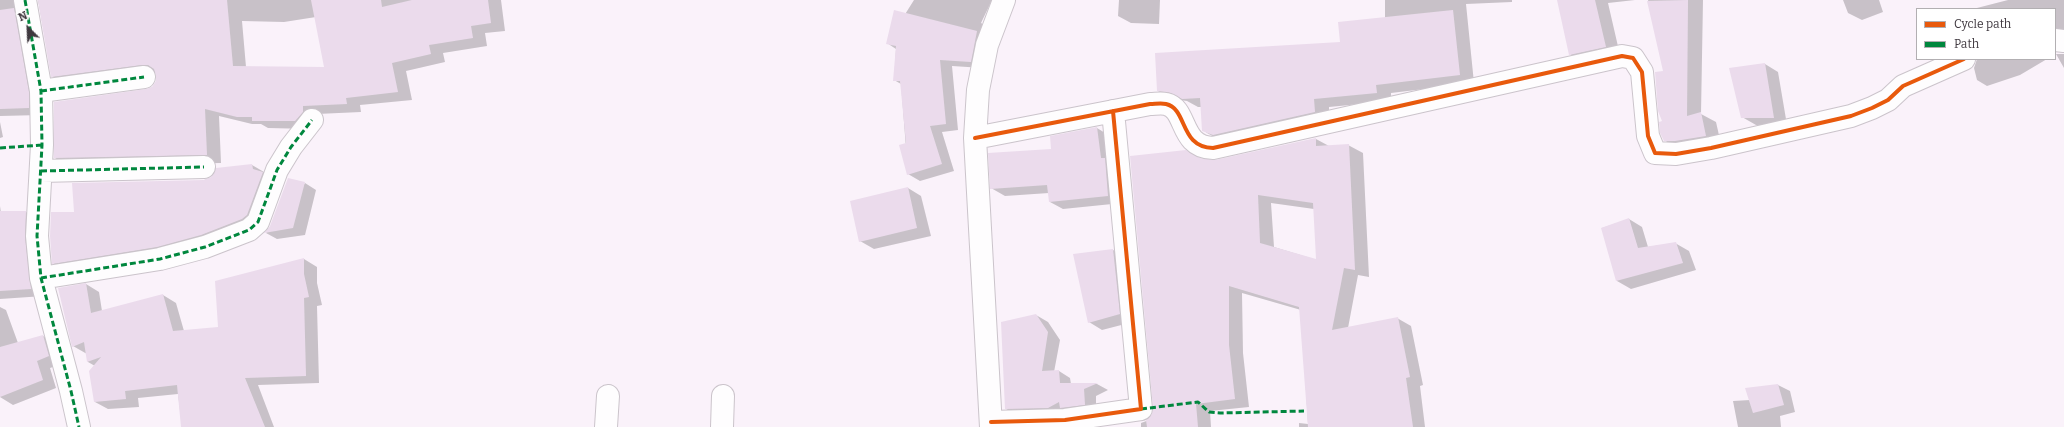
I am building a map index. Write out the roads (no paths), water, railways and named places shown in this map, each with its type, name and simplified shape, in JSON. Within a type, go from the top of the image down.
[{"type":"street","points":[[25,0],[41,91],[41,171],[38,236],[41,278],[79,427]]},
{"type":"street","points":[[1004,0],[987,45],[978,90],[975,138],[991,424],[1066,423],[1141,409],[1113,111]]},
{"type":"street","points":[[975,138],[1150,104],[1166,104],[1174,108],[1194,142],[1203,147],[1213,148],[1622,56],[1634,58],[1642,72],[1648,136],[1655,153],[1676,154],[1711,148],[1851,116],[1888,100],[1903,86],[1962,60]]},
{"type":"street","points":[[41,91],[144,77]]},
{"type":"street","points":[[41,278],[160,259],[205,247],[250,230],[258,222],[277,170],[291,147],[312,120]]},
{"type":"street","points":[[41,171],[204,167]]},
{"type":"street","points":[[606,427],[608,396]]},
{"type":"street","points":[[722,427],[723,396]]}]
